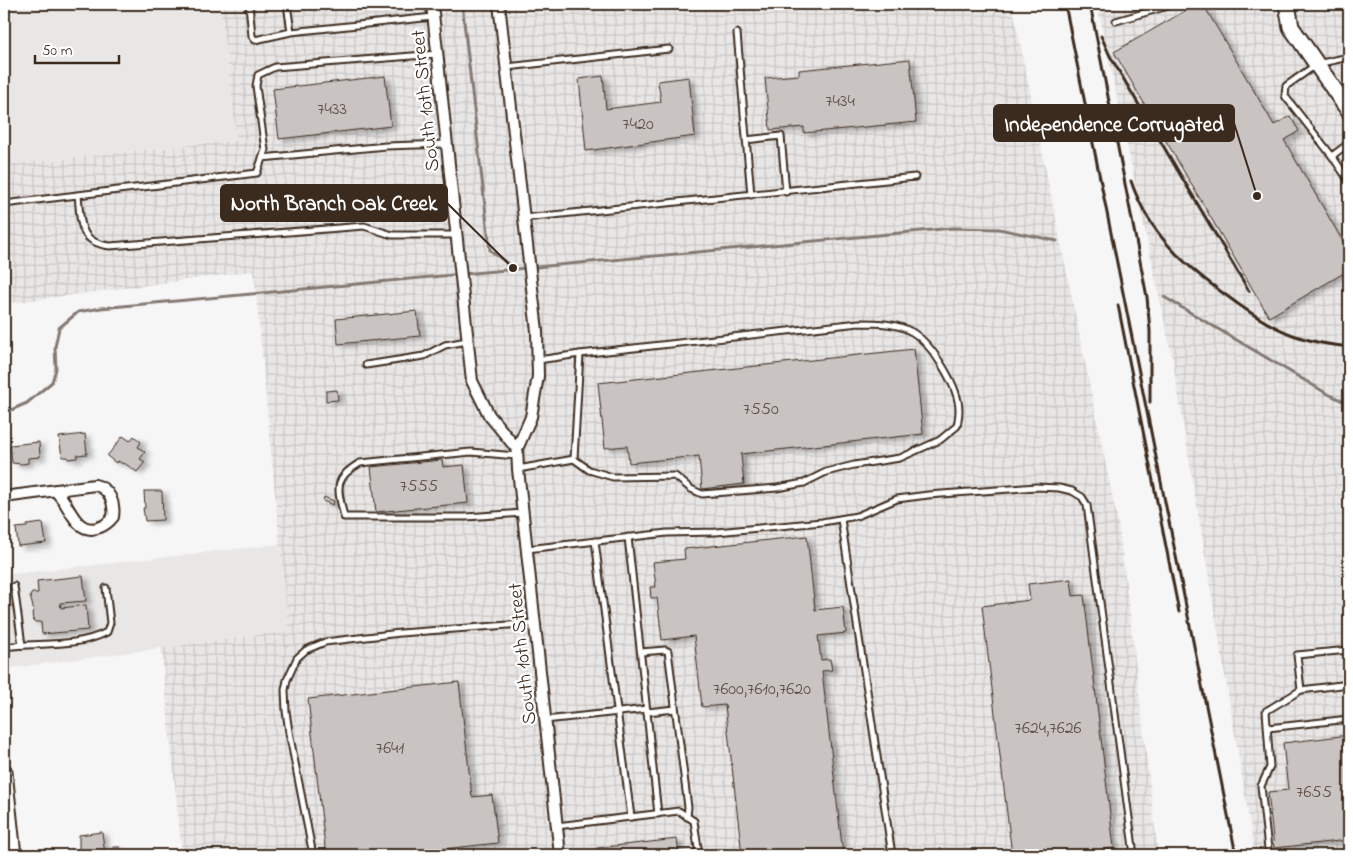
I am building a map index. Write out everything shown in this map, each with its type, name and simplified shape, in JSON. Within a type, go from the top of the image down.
[{"type":"street","name":"South 10th Street","points":[[432,4],[472,381],[489,415],[517,452]]},
{"type":"street","name":"South 10th Street","points":[[499,4],[537,331],[538,376],[531,417],[517,452],[560,855]]},
{"type":"street","points":[[1287,4],[1291,27],[1349,111]]},
{"type":"street","points":[[4,497],[55,490],[96,485],[101,486],[111,498],[114,506],[113,517],[109,522],[97,529],[86,528],[74,519],[55,490]]},
{"type":"street","points":[[4,772],[13,855]]},
{"type":"lane","points":[[249,4],[252,36],[255,40],[291,32],[433,17]]},
{"type":"lane","points":[[287,4],[291,32]]},
{"type":"lane","points":[[1116,21],[1175,4]]},
{"type":"lane","points":[[737,33],[751,195]]},
{"type":"lane","points":[[506,67],[669,49]]},
{"type":"lane","points":[[4,204],[257,173],[264,150],[256,86],[258,75],[275,67],[437,54]]},
{"type":"lane","points":[[1349,57],[1317,64],[1286,86],[1285,96],[1349,181]]},
{"type":"lane","points":[[746,140],[781,136],[786,192]]},
{"type":"lane","points":[[1332,156],[1349,143]]},
{"type":"lane","points":[[262,158],[386,146],[447,144]]},
{"type":"lane","points":[[524,218],[915,177]]},
{"type":"lane","points":[[78,196],[81,223],[86,236],[97,244],[110,246],[364,226],[392,235],[456,235]]},
{"type":"lane","points":[[518,469],[574,459],[589,470],[613,477],[675,476],[691,489],[702,494],[777,488],[804,483],[836,469],[900,458],[940,440],[957,426],[959,409],[948,373],[930,349],[912,332],[885,323],[859,323],[537,360]]},
{"type":"lane","points":[[366,365],[424,356],[445,345],[467,341]]},
{"type":"lane","points":[[574,459],[580,354]]},
{"type":"lane","points":[[517,452],[471,452],[360,463],[349,469],[340,479],[339,492],[344,517],[466,517],[523,513]]},
{"type":"lane","points":[[527,549],[667,533],[716,532],[841,519],[857,516],[897,499],[1036,487],[1059,488],[1072,491],[1082,497],[1087,505],[1134,855]]},
{"type":"lane","points":[[841,519],[892,855]]},
{"type":"lane","points":[[628,537],[658,814]]},
{"type":"lane","points":[[595,541],[631,817]]},
{"type":"lane","points":[[14,586],[22,645]]},
{"type":"lane","points":[[4,647],[93,639],[107,632],[110,623],[106,588]]},
{"type":"lane","points":[[313,855],[286,711],[286,680],[297,658],[306,650],[325,642],[535,623]]},
{"type":"lane","points":[[1301,690],[1297,655],[1349,650]]},
{"type":"lane","points":[[641,652],[668,651],[688,807],[687,817]]},
{"type":"lane","points":[[1271,855],[1268,849],[1260,786],[1270,767],[1266,710],[1301,690],[1349,684]]},
{"type":"lane","points":[[546,720],[618,712],[675,709]]},
{"type":"lane","points":[[1268,728],[1349,719]]},
{"type":"lane","points":[[557,826],[679,812],[694,822],[699,855]]},
{"type":"shaded area","points":[[4,4],[220,4],[237,140],[4,165]]},
{"type":"shaded area","points":[[220,4],[1012,4],[1118,524],[1158,855],[182,855],[161,648],[288,631],[254,271],[4,304],[4,165],[237,140]]},
{"type":"shaded area","points":[[1097,4],[1349,4],[1349,855],[1255,855],[1172,357]]},
{"type":"shaded area","points":[[280,544],[288,631],[4,669],[4,575]]},
{"type":"building","points":[[1197,4],[1203,4],[1274,125],[1290,116],[1299,131],[1284,140],[1349,252],[1349,270],[1269,317],[1114,52]]},
{"type":"building","points":[[910,59],[916,122],[804,133],[804,127],[770,130],[765,78],[799,75],[799,70]]},
{"type":"building","points":[[385,76],[391,126],[279,139],[273,89]]},
{"type":"building","points":[[603,76],[606,109],[661,102],[658,81],[689,77],[695,136],[586,151],[579,79]]},
{"type":"building","points":[[417,311],[420,336],[338,344],[336,319]]},
{"type":"building","points":[[914,349],[923,434],[741,454],[744,484],[702,489],[699,456],[629,463],[627,446],[605,448],[598,383]]},
{"type":"building","points":[[337,390],[338,400],[326,401],[326,391]]},
{"type":"building","points":[[85,434],[87,454],[77,455],[77,458],[68,459],[68,457],[62,457],[59,437]]},
{"type":"building","points":[[123,436],[130,441],[134,436],[141,442],[138,447],[145,452],[140,459],[145,462],[137,472],[124,463],[118,461],[116,463],[107,456]]},
{"type":"building","points":[[39,442],[40,457],[28,458],[28,463],[12,463],[10,445]]},
{"type":"building","points":[[442,460],[443,467],[464,465],[468,503],[376,512],[371,467]]},
{"type":"building","points":[[144,491],[162,491],[163,520],[145,521],[143,508],[145,508]]},
{"type":"building","points":[[324,497],[334,501],[333,505],[323,501]]},
{"type":"building","points":[[43,523],[46,543],[18,546],[16,528]]},
{"type":"building","points":[[807,536],[815,610],[843,607],[846,633],[818,636],[821,660],[830,659],[832,670],[822,671],[843,855],[742,855],[725,705],[702,707],[694,636],[662,640],[657,598],[651,598],[650,587],[656,587],[653,562],[685,559],[684,549]]},
{"type":"building","points":[[83,576],[86,601],[60,603],[61,608],[86,605],[88,630],[42,634],[41,622],[33,620],[32,613],[34,611],[30,596],[32,593],[38,593],[37,581]]},
{"type":"building","points":[[1071,579],[1073,596],[1084,595],[1114,848],[1054,855],[1012,855],[982,606],[1030,600],[1028,584]]},
{"type":"building","points":[[459,682],[472,797],[492,795],[498,843],[388,855],[326,855],[308,699]]},
{"type":"building","points":[[1349,735],[1349,840],[1274,848],[1268,792],[1288,790],[1283,743]]},
{"type":"building","points":[[102,832],[105,855],[79,855],[79,835]]},
{"type":"building","points":[[677,839],[679,855],[598,855],[597,848]]},
{"type":"building","points":[[113,847],[120,847],[121,855],[111,855]]},
{"type":"waterway","points":[[462,4],[490,250],[513,268]]},
{"type":"waterway","points":[[4,413],[27,403],[52,382],[56,369],[55,347],[59,328],[78,312],[101,308],[953,228],[999,229],[1057,241]]},
{"type":"waterway","points":[[1164,297],[1326,393],[1349,404]]},
{"type":"railway","points":[[1065,4],[1236,855]]},
{"type":"railway","points":[[1090,4],[1147,297],[1150,331],[1150,402]]},
{"type":"railway","points":[[1101,36],[1110,56],[1249,291]]},
{"type":"railway","points":[[1131,181],[1139,200],[1158,233],[1182,260],[1211,284],[1251,313],[1284,331],[1314,341],[1349,347]]},
{"type":"railway","points":[[1118,305],[1179,612]]},
{"type":"place","name":"Independence Corrugated","points":[[1257,196]]},
{"type":"place","name":"North Branch Oak Creek","points":[[513,268]]}]
